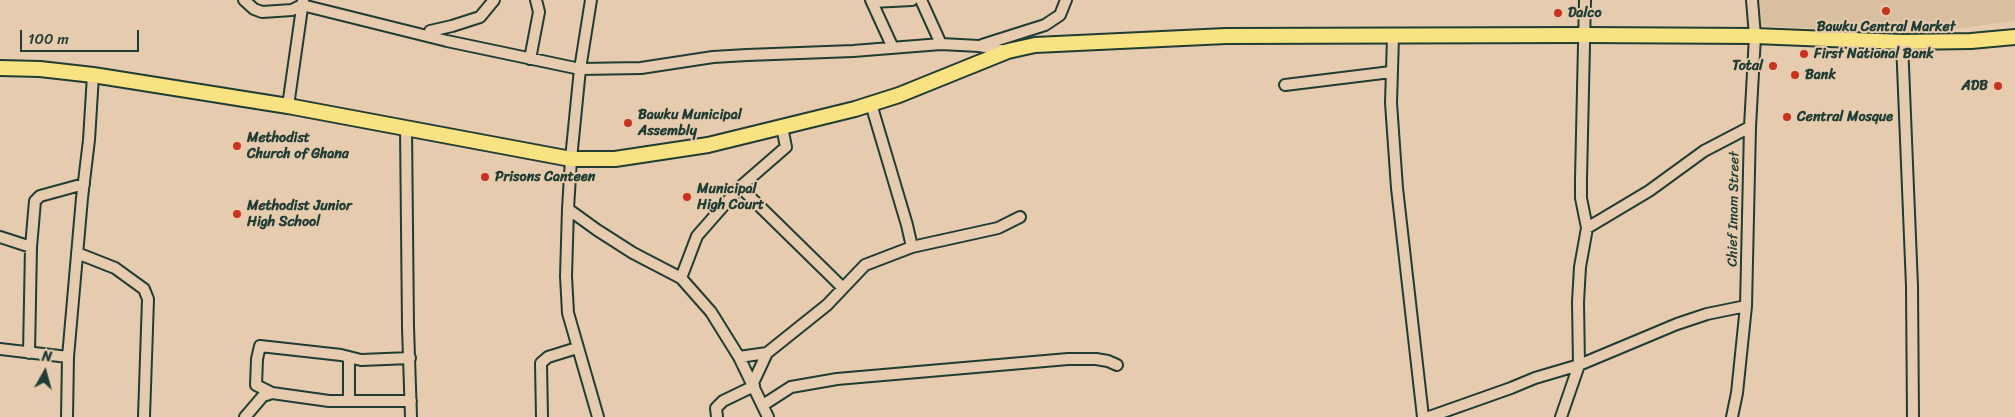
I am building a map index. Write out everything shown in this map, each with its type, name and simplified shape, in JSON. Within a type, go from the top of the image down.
[{"type":"highway","points":[[0,68],[40,69],[93,75],[288,106],[571,158],[615,160],[708,145],[871,104],[1008,51],[1035,45],[1142,38],[1226,36],[1755,36],[1902,42],[2015,38]]},
{"type":"street","points":[[244,0],[254,9],[268,12],[292,10],[303,3],[428,36],[580,69],[641,68],[713,57],[853,51],[941,44],[979,46],[1008,51]]},
{"type":"street","points":[[428,36],[430,31],[480,17],[494,0]]},
{"type":"street","points":[[591,0],[580,69],[571,158],[566,276],[568,313],[598,417]]},
{"type":"street","points":[[893,48],[872,1],[912,0]]},
{"type":"street","points":[[921,0],[941,44]]},
{"type":"street","points":[[979,46],[1045,25],[1060,15],[1066,0]]},
{"type":"street","points":[[1561,417],[1579,365],[1578,302],[1580,267],[1587,228],[1581,198],[1585,0]]},
{"type":"street","name":"Chief Imam Street","points":[[1732,417],[1737,393],[1746,306],[1750,127],[1755,36],[1752,0]]},
{"type":"street","points":[[530,59],[538,23],[538,2]]},
{"type":"street","points":[[288,106],[303,3]]},
{"type":"street","points":[[1393,37],[1391,103],[1397,188],[1423,417]]},
{"type":"street","points":[[1902,42],[1912,286],[1913,417]]},
{"type":"street","points":[[1285,84],[1391,72]]},
{"type":"street","points":[[67,417],[68,357],[76,253],[89,140],[93,75]]},
{"type":"street","points":[[871,104],[908,225],[912,247]]},
{"type":"street","points":[[681,278],[697,236],[740,187],[786,147],[782,127]]},
{"type":"street","points":[[1587,228],[1649,192],[1704,151],[1750,127]]},
{"type":"street","points":[[406,128],[411,417]]},
{"type":"street","points":[[29,353],[31,247],[35,201],[40,196],[84,184]]},
{"type":"street","points":[[740,187],[844,288]]},
{"type":"street","points":[[568,208],[597,230],[633,253],[681,278],[711,312],[739,357],[768,417]]},
{"type":"street","points":[[717,417],[716,408],[722,401],[754,385],[767,353],[827,305],[865,265],[912,247],[998,228],[1020,216]]},
{"type":"street","points":[[0,237],[31,247]]},
{"type":"street","points":[[76,253],[115,268],[144,289],[148,298],[144,417]]},
{"type":"street","points":[[1429,417],[1535,378],[1579,365],[1677,324],[1707,314],[1746,306]]},
{"type":"street","points":[[410,358],[362,360],[260,346],[256,385],[272,393],[330,401],[411,401]]},
{"type":"street","points":[[542,417],[541,363],[548,357],[577,348]]},
{"type":"street","points":[[0,349],[68,357]]},
{"type":"street","points":[[739,357],[767,353]]},
{"type":"street","points":[[349,357],[350,400]]},
{"type":"street","points":[[763,405],[791,387],[837,379],[1068,359],[1096,359],[1117,365]]},
{"type":"street","points":[[245,417],[263,396],[272,393]]},
{"type":"shaded area","name":"Bawku Central Market","points":[[1756,0],[2015,0],[2015,21],[1923,33],[1759,26]]},
{"type":"place","name":"Bawku Central Market","points":[[1886,11]]},
{"type":"place","name":"Dalco","points":[[1558,13]]},
{"type":"place","name":"First National Bank","points":[[1804,54]]},
{"type":"place","name":"Total","points":[[1773,66]]},
{"type":"place","name":"Bank","points":[[1795,75]]},
{"type":"place","name":"ADB","points":[[1998,86]]},
{"type":"place","name":"Central Mosque","points":[[1787,117]]},
{"type":"place","name":"Bawku Municipal Assembly","points":[[628,123]]},
{"type":"place","name":"Methodist Church of Ghana","points":[[237,146]]},
{"type":"place","name":"Prisons Canteen","points":[[485,177]]},
{"type":"place","name":"Municipal High Court","points":[[687,197]]},
{"type":"place","name":"Methodist Junior High School","points":[[237,214]]}]
